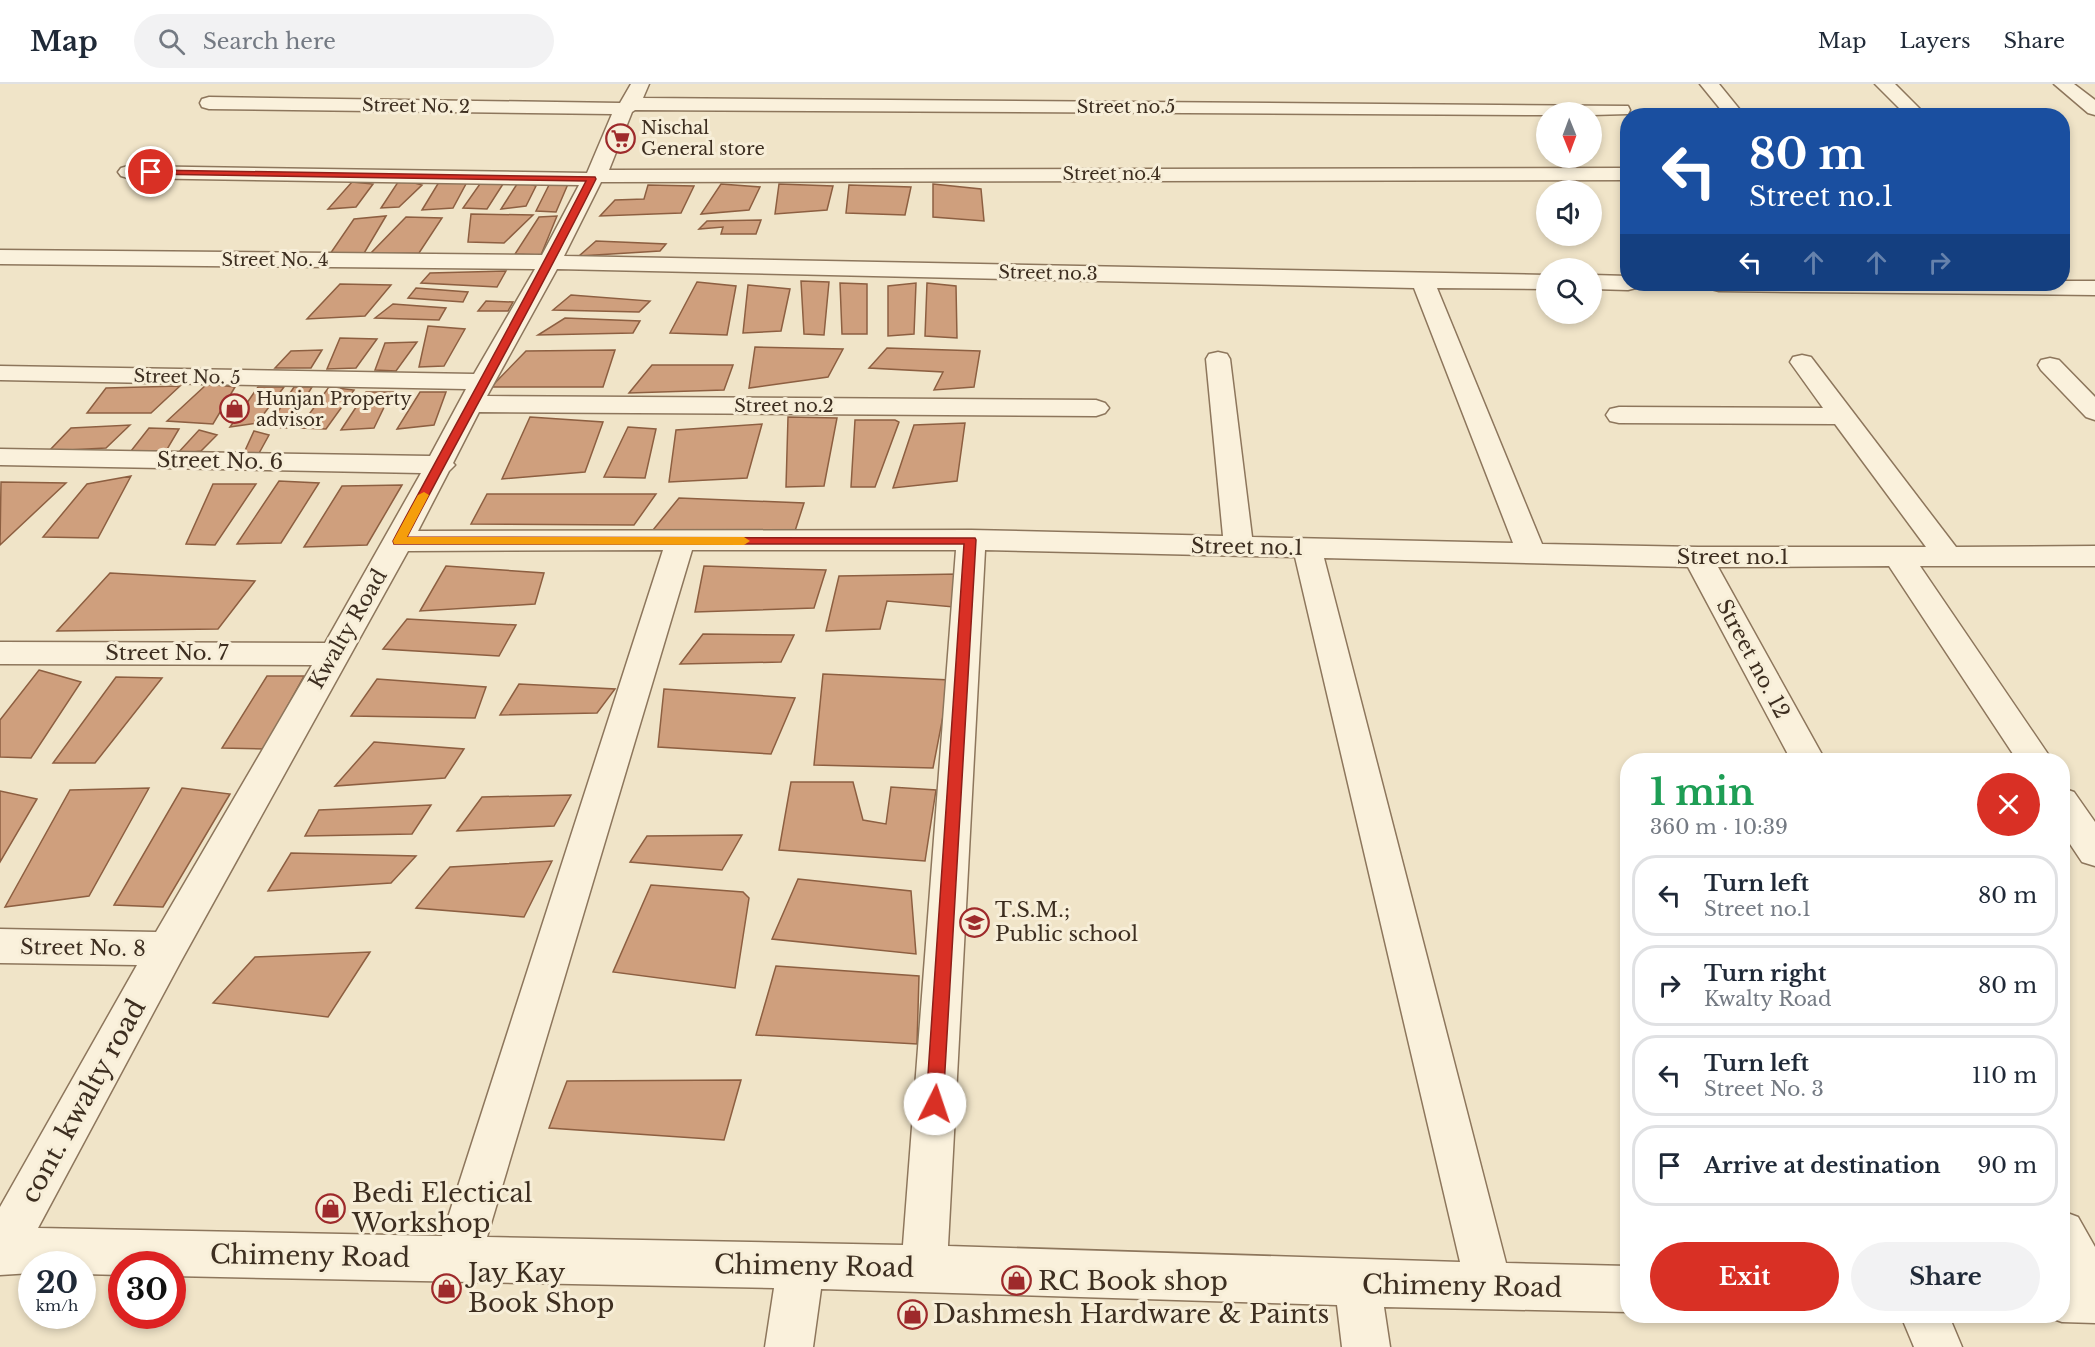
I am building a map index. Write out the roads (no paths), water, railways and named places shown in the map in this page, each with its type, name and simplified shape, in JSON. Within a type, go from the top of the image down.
[{"type":"street","points":[[1709,84],[1729,108]]},
{"type":"street","points":[[1884,84],[1910,108]]},
{"type":"street","points":[[2063,84],[2095,109]]},
{"type":"street","points":[[1609,93],[1620,109]]},
{"type":"street","name":"Street no.5","points":[[631,99],[1620,115]]},
{"type":"street","name":"Street No. 2","points":[[208,103],[631,99]]},
{"type":"street","name":"Kwalty Road","points":[[166,949],[441,465],[477,393],[550,262],[631,99]]},
{"type":"street","name":"Street no.4","points":[[128,172],[594,177],[1620,174]]},
{"type":"street","name":"Street No. 4","points":[[0,258],[550,262]]},
{"type":"street","name":"Street no.3","points":[[550,262],[1536,282]]},
{"type":"street","points":[[1423,281],[1532,554]]},
{"type":"street","points":[[1602,282],[1620,283]]},
{"type":"street","points":[[2070,288],[2095,288]]},
{"type":"street","points":[[1218,359],[1239,547]]},
{"type":"street","points":[[1802,362],[1948,556]]},
{"type":"street","points":[[2050,365],[2095,412]]},
{"type":"street","name":"Street No. 5","points":[[0,373],[477,393]]},
{"type":"street","name":"Street no.2","points":[[477,393],[1096,408]]},
{"type":"street","points":[[1619,415],[1842,416]]},
{"type":"street","name":"Street No. 6","points":[[0,457],[441,465]]},
{"type":"street","points":[[924,1268],[970,540]]},
{"type":"street","name":"Street no.1","points":[[399,541],[970,540],[1698,557],[2095,556]]},
{"type":"street","points":[[458,1259],[680,541]]},
{"type":"street","points":[[1307,548],[1489,1286]]},
{"type":"street","name":"Street no. 12","points":[[1698,557],[1804,753]]},
{"type":"street","points":[[1898,557],[2030,753]]},
{"type":"street","name":"Street No. 7","points":[[0,653],[334,654]]},
{"type":"street","points":[[2070,814],[2095,851]]},
{"type":"street","name":"Street No. 8","points":[[0,946],[166,949]]},
{"type":"street","name":"cont. kwalty road","points":[[0,1250],[166,949]]},
{"type":"street","points":[[2070,1248],[2095,1293]]},
{"type":"street","name":"Chimeny Road","points":[[0,1250],[801,1265],[1357,1283],[1620,1289]]},
{"type":"street","points":[[789,1347],[801,1265]]},
{"type":"street","points":[[1357,1283],[1366,1347]]},
{"type":"street","points":[[2070,1299],[2095,1300]]},
{"type":"street","points":[[1928,1323],[1938,1347]]},
{"type":"place","name":"Nischal General store","points":[[620,138]]},
{"type":"place","name":"Hunjan Property advisor","points":[[235,409]]},
{"type":"place","name":"T.S.M.; Public school","points":[[974,922]]},
{"type":"place","name":"Bedi Electical Workshop","points":[[331,1208]]},
{"type":"place","name":"RC Book shop","points":[[1017,1281]]},
{"type":"place","name":"Jay Kay Book Shop","points":[[447,1288]]},
{"type":"place","name":"Dashmesh Hardware & Paints","points":[[912,1314]]}]
